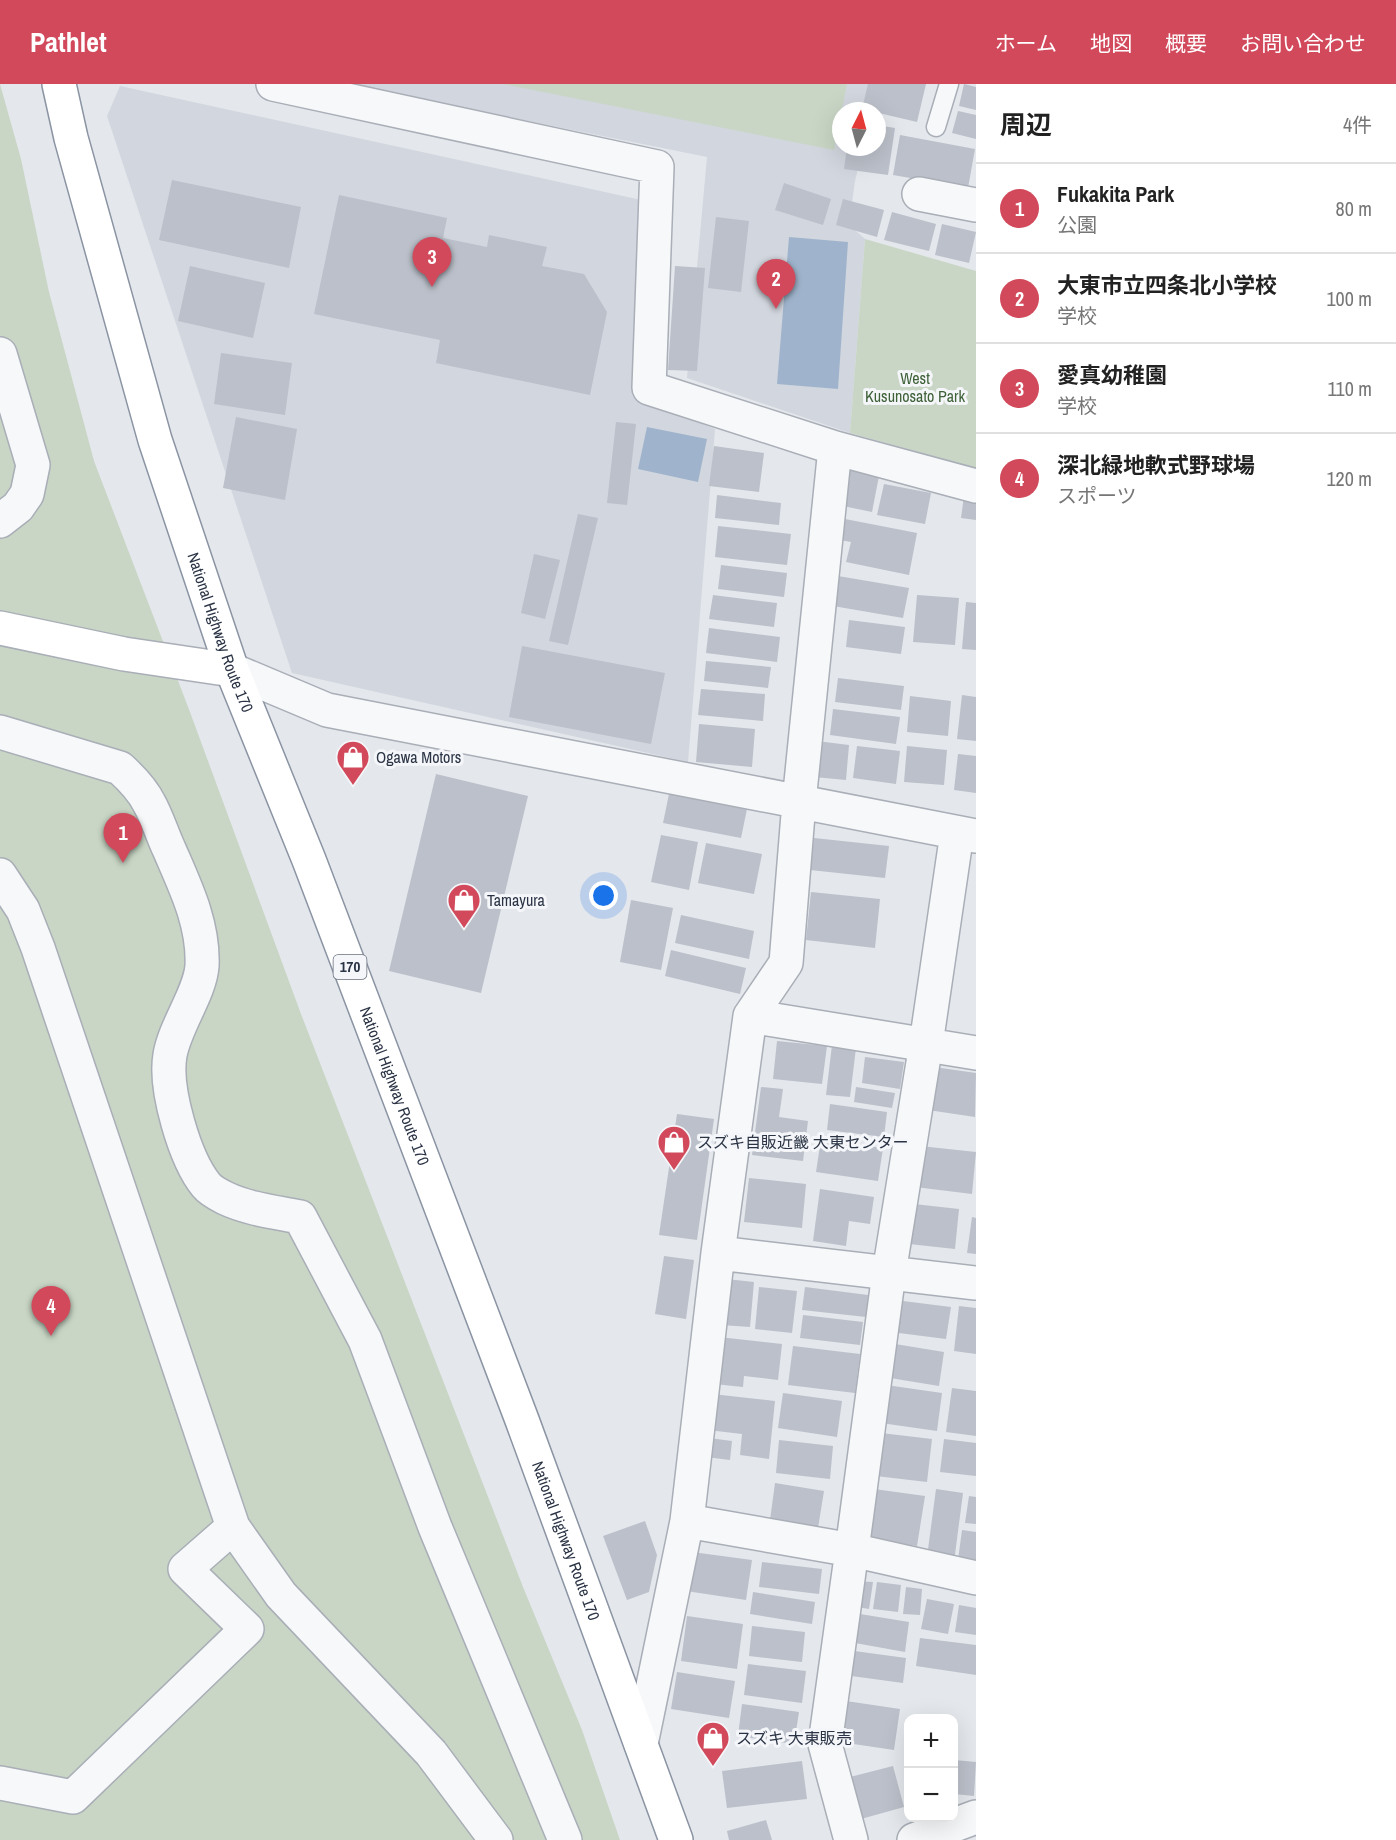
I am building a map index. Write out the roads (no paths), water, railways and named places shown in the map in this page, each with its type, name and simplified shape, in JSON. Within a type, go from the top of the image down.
[{"type":"main road","name":"National Highway Route 170","points":[[59,84],[70,138],[155,440],[232,670],[318,882],[522,1420],[676,1840]]},
{"type":"main road","points":[[0,628],[124,654],[232,670]]},
{"type":"street","points":[[273,84],[657,167],[649,388],[835,448],[976,486]]},
{"type":"street","points":[[919,194],[976,205]]},
{"type":"street","points":[[0,354],[33,465],[27,494],[18,507],[0,522]]},
{"type":"street","points":[[641,1744],[687,1521],[718,1253],[750,1016],[786,963],[799,802],[835,448]]},
{"type":"street","points":[[232,670],[327,710],[966,835],[926,1044],[889,1273],[825,1744],[851,1840]]},
{"type":"street","points":[[0,732],[120,768],[134,780],[149,803],[195,912],[202,946],[202,969],[178,1026],[170,1056],[169,1080],[173,1104],[192,1158],[207,1185],[224,1198],[300,1217],[365,1340],[435,1527],[565,1840]]},
{"type":"street","points":[[0,875],[23,910],[38,948],[233,1527],[281,1594],[431,1752],[496,1840]]},
{"type":"street","points":[[750,1016],[976,1053]]},
{"type":"street","points":[[718,1253],[976,1283]]},
{"type":"street","points":[[687,1521],[852,1550],[976,1578]]},
{"type":"street","points":[[0,1783],[73,1797],[247,1629],[185,1569],[233,1527]]},
{"type":"street","points":[[914,1840],[976,1817]]},
{"type":"lane","points":[[936,127],[949,84]]},
{"type":"water","points":[[789,237],[848,242],[838,389],[777,384]]},
{"type":"water","points":[[647,427],[707,439],[698,482],[638,469]]},
{"type":"place","name":"愛真幼稚園","points":[[432,287]]},
{"type":"place","name":"大東市立四条北小学校","points":[[776,309]]},
{"type":"place","name":"Ogawa Motors","points":[[353,786]]},
{"type":"place","name":"Fukakita Park","points":[[123,863]]},
{"type":"place","name":"Tamayura","points":[[464,929]]},
{"type":"place","name":"スズキ自販近畿 大東センター","points":[[674,1171]]},
{"type":"place","name":"深北緑地軟式野球場","points":[[51,1336]]},
{"type":"place","name":"スズキ 大東販売","points":[[713,1767]]},
{"type":"park label","name":"West Kusunosato Park","points":[[915,387]]}]
